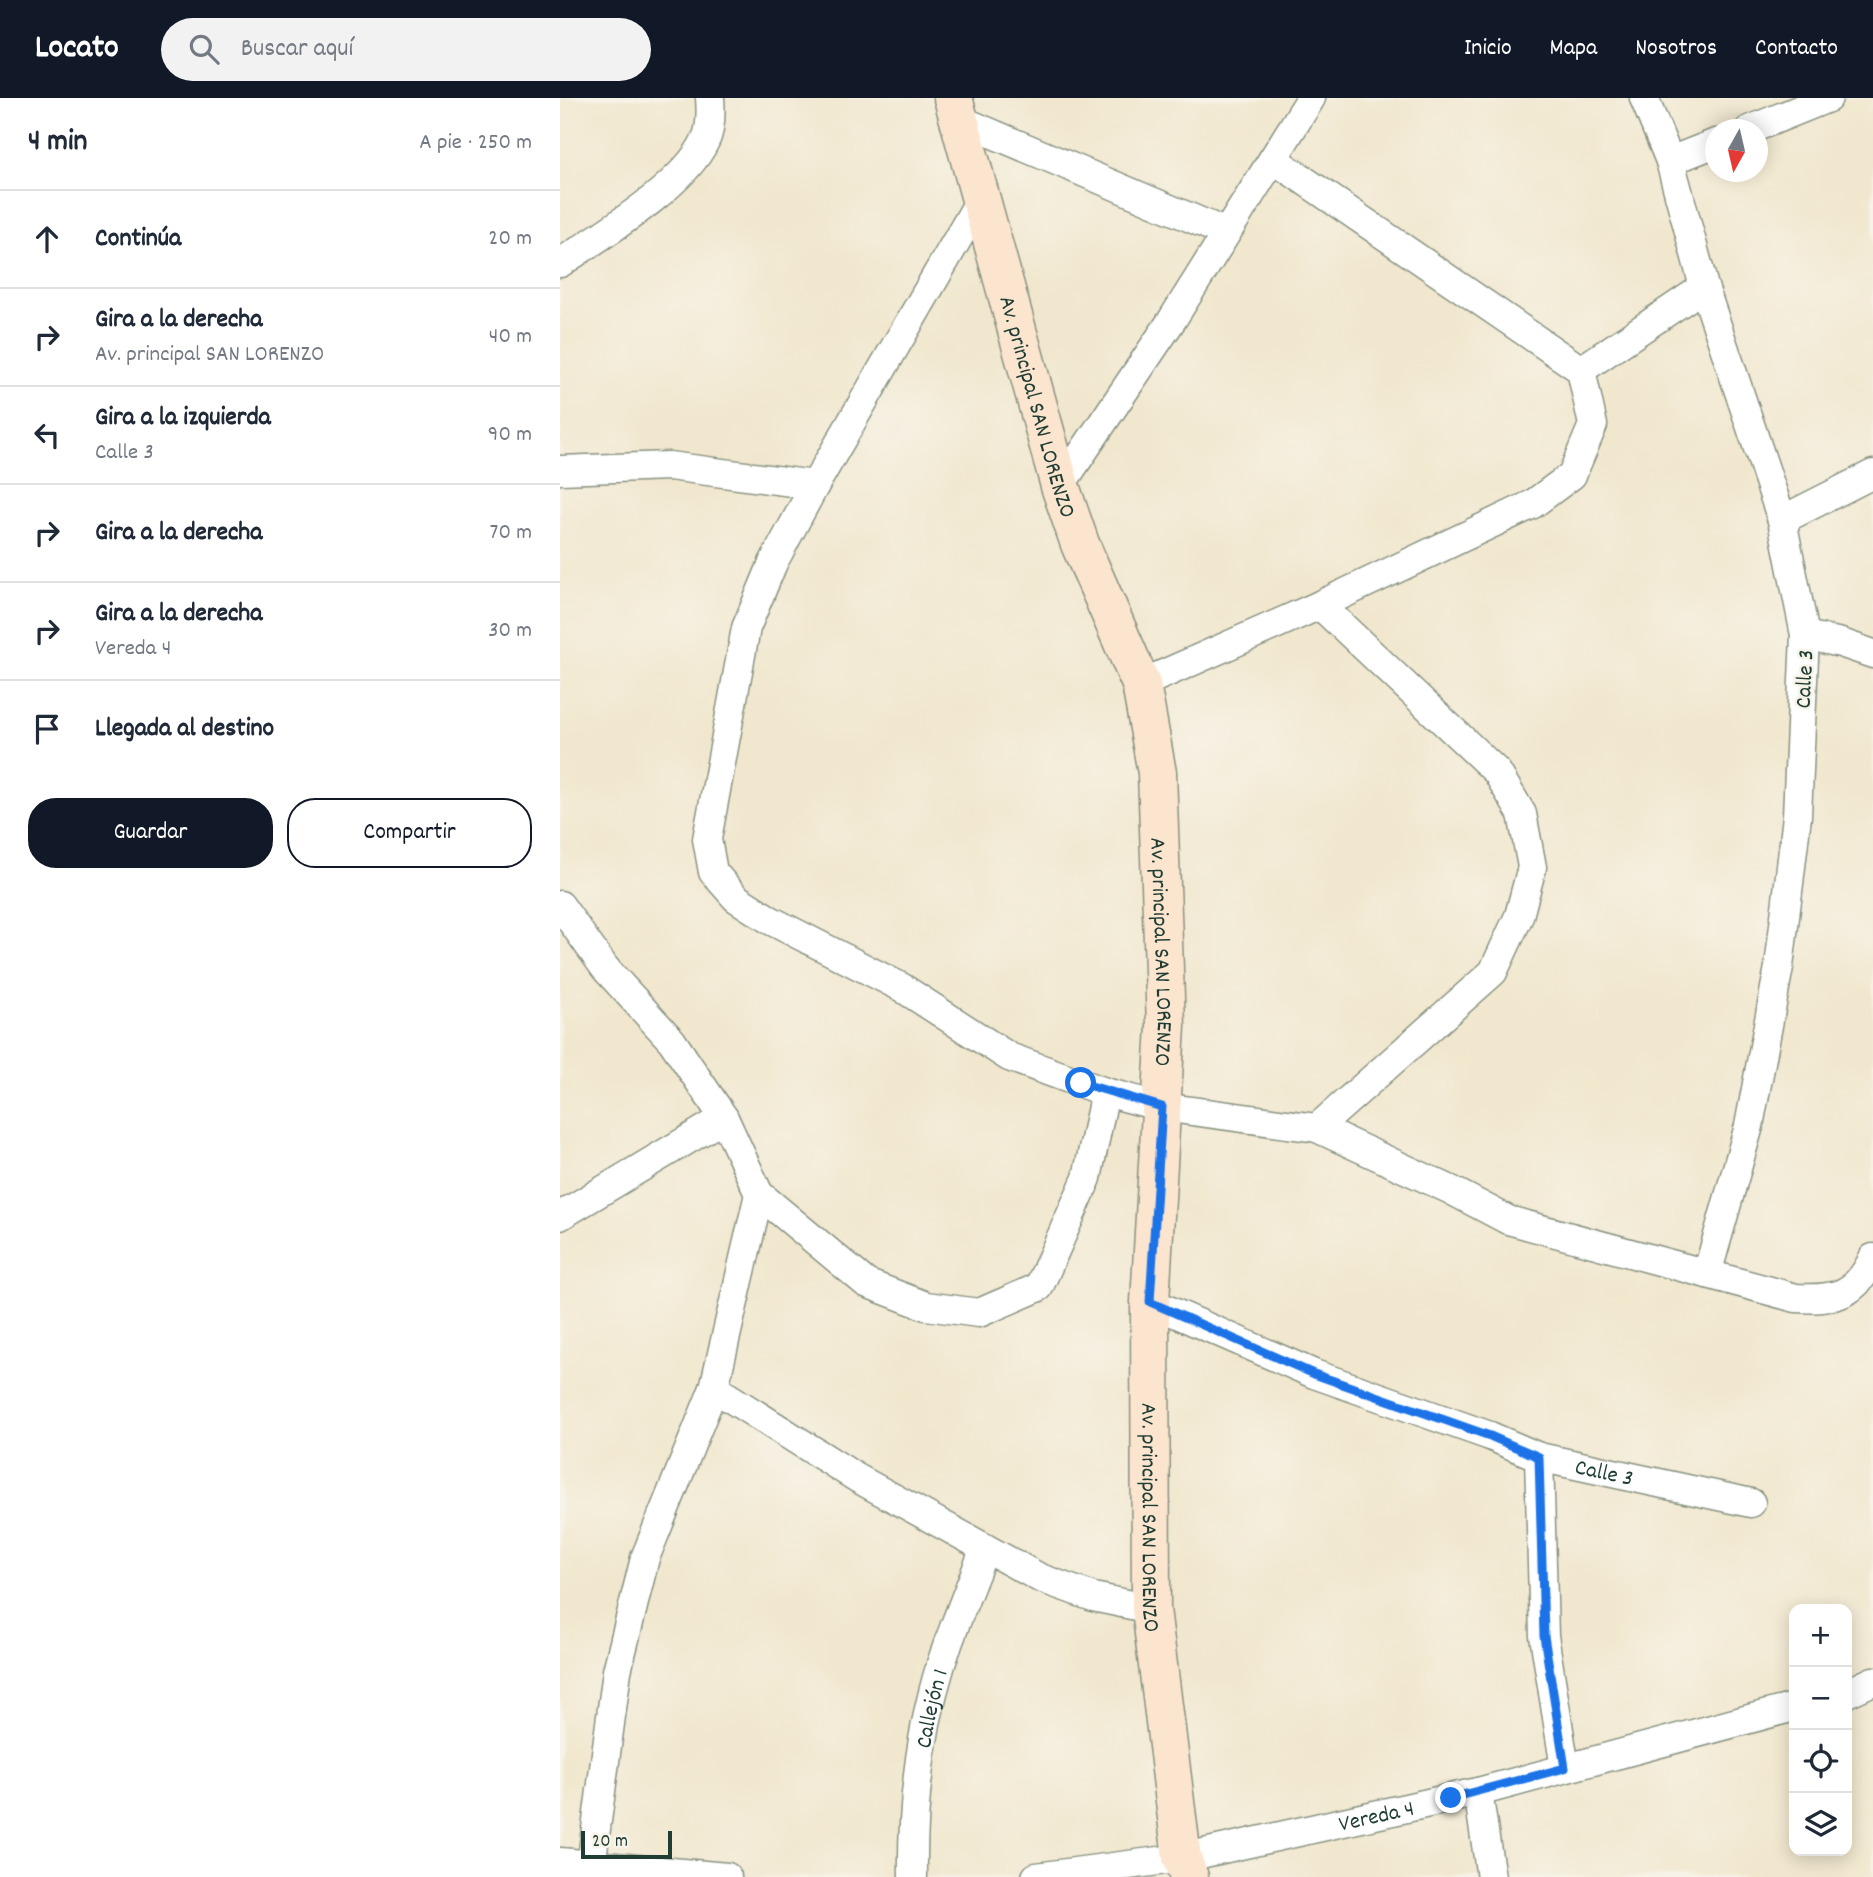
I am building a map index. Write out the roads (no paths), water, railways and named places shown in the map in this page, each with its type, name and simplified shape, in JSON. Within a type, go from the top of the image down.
[{"type":"main road","name":"Av. principal SAN LORENZO","points":[[955,109],[1060,486],[1080,544],[1141,684],[1157,773],[1166,1026],[1150,1302],[1151,1609],[1185,1868]]},
{"type":"street","points":[[560,263],[621,222],[688,167],[706,139],[710,98]]},
{"type":"street","points":[[1060,486],[1172,320],[1224,232],[1311,98]]},
{"type":"street","name":"Calle 3","points":[[1644,98],[1670,161],[1704,287],[1782,520],[1805,635],[1797,816],[1779,967],[1749,1126],[1707,1274]]},
{"type":"street","points":[[1768,122],[1828,98]]},
{"type":"street","points":[[955,109],[1224,232]]},
{"type":"street","points":[[1670,161],[1705,147]]},
{"type":"street","points":[[1141,684],[1320,605],[1533,504],[1572,475],[1593,425],[1581,370],[1273,159]]},
{"type":"street","points":[[979,202],[815,485],[773,563],[747,628],[707,839],[713,872],[736,898],[770,920],[901,987],[1009,1057],[1105,1092],[1162,1107],[1317,1128],[1508,1220],[1796,1297],[1826,1300],[1847,1292],[1867,1273],[1873,1258]]},
{"type":"street","points":[[1581,370],[1704,287]]},
{"type":"street","points":[[560,470],[669,466],[815,485]]},
{"type":"street","points":[[1782,520],[1873,474]]},
{"type":"street","points":[[1317,1128],[1493,972],[1519,916],[1532,867],[1522,814],[1497,772],[1320,605]]},
{"type":"street","points":[[1805,635],[1873,654]]},
{"type":"street","points":[[560,905],[605,968],[672,1041],[724,1118],[760,1194],[866,1283],[926,1306],[979,1313],[1038,1287],[1087,1178],[1105,1092]]},
{"type":"street","points":[[560,1216],[724,1118]]},
{"type":"street","points":[[591,1866],[617,1671],[645,1558],[714,1388],[760,1194]]},
{"type":"street","name":"Calle 3","points":[[1150,1302],[1314,1374],[1490,1436],[1539,1457],[1751,1503]]},
{"type":"street","points":[[714,1388],[857,1478],[1040,1578],[1093,1597],[1151,1609]]},
{"type":"street","points":[[1539,1457],[1544,1636],[1565,1768]]},
{"type":"street","name":"Callejón 1","points":[[913,1877],[912,1837],[924,1736],[941,1665],[985,1548]]},
{"type":"street","points":[[1852,1691],[1873,1681]]},
{"type":"street","name":"Vereda 4","points":[[1036,1877],[1185,1868],[1789,1708]]},
{"type":"street","points":[[1478,1792],[1491,1877]]},
{"type":"street","points":[[560,1862],[727,1877]]}]
